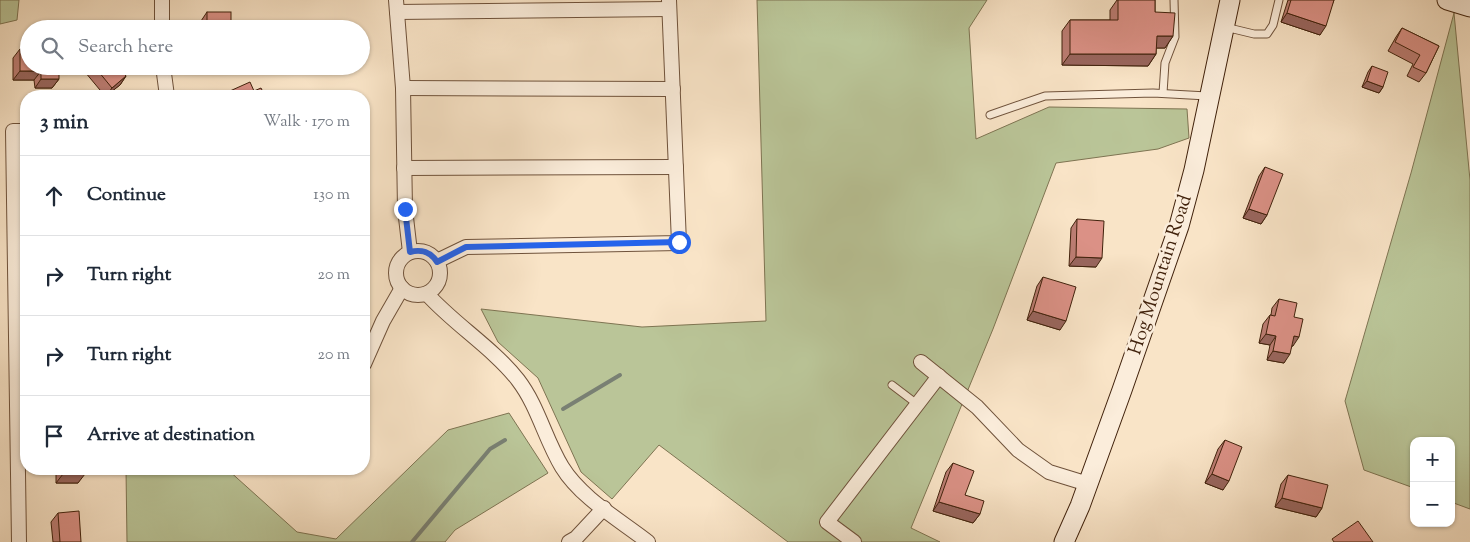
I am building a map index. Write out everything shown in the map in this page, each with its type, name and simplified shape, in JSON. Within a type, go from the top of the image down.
[{"type":"street","points":[[162,0],[162,20]]},
{"type":"street","name":"Hog Mountain Road","points":[[1064,542],[1088,484],[1179,226],[1194,170],[1230,0]]},
{"type":"street","points":[[1447,0],[1470,7]]},
{"type":"street","points":[[410,252],[405,209],[403,88],[397,6],[669,5],[679,242],[466,247],[437,262]]},
{"type":"street","points":[[165,75],[166,90]]},
{"type":"street","points":[[403,88],[673,89]]},
{"type":"street","points":[[19,542],[13,131],[20,131]]},
{"type":"street","points":[[404,168],[676,167]]},
{"type":"street","points":[[422,251],[429,253],[437,262],[441,271],[440,279],[432,291],[427,294],[411,295],[402,288],[396,279],[397,265],[401,258],[410,252],[422,251]]},
{"type":"street","points":[[370,350],[383,320],[402,288]]},
{"type":"street","points":[[427,294],[517,378],[534,404],[550,445],[563,469],[584,492],[648,542]]},
{"type":"street","points":[[921,362],[978,407],[1018,450],[1049,472],[1088,484]]},
{"type":"street","points":[[854,542],[827,522],[939,376]]},
{"type":"street","points":[[569,542],[576,538],[604,508]]},
{"type":"lane","points":[[1163,93],[1164,63],[1175,37],[1174,0]]},
{"type":"lane","points":[[1224,27],[1254,34],[1267,34],[1273,24],[1279,0]]},
{"type":"lane","points":[[990,115],[1045,96],[1163,93],[1210,96]]},
{"type":"lane","points":[[892,385],[917,404]]},
{"type":"green space","points":[[0,0],[19,0],[17,20],[0,24]]},
{"type":"green space","points":[[757,0],[987,0],[969,28],[976,139],[1049,107],[1187,109],[1189,138],[1158,149],[1056,163],[993,329],[911,528],[940,542],[788,542],[659,445],[612,499],[581,472],[538,378],[498,342],[481,309],[642,327],[766,321]]},
{"type":"green space","points":[[1454,13],[1470,180],[1470,509],[1455,503],[1455,437],[1410,437],[1410,487],[1364,470],[1345,401],[1411,173]]},
{"type":"green space","points":[[509,413],[548,473],[455,530],[445,542],[127,542],[126,475],[234,475],[297,532],[336,539],[448,430]]},
{"type":"building","points":[[1118,0],[1155,0],[1155,12],[1175,13],[1173,36],[1157,36],[1156,54],[1070,54],[1070,20],[1118,20]]},
{"type":"building","points":[[1291,0],[1334,0],[1326,26],[1287,13]]},
{"type":"building","points":[[207,12],[231,12],[231,20],[207,20]]},
{"type":"building","points":[[1402,28],[1439,46],[1426,73],[1413,67],[1420,55],[1395,42]]},
{"type":"building","points":[[1372,66],[1388,72],[1383,87],[1367,81]]},
{"type":"building","points":[[41,75],[59,75],[59,79],[41,79]]},
{"type":"building","points":[[101,75],[125,75],[126,76],[112,88]]},
{"type":"building","points":[[250,82],[254,90],[232,90]]},
{"type":"building","points":[[1265,167],[1283,174],[1267,215],[1249,209]]},
{"type":"building","points":[[1077,219],[1104,221],[1102,258],[1076,257]]},
{"type":"building","points":[[1043,277],[1076,287],[1066,321],[1033,311]]},
{"type":"building","points":[[1279,299],[1297,303],[1294,317],[1303,319],[1299,337],[1294,336],[1290,354],[1273,351],[1276,336],[1266,334],[1270,315],[1275,316]]},
{"type":"building","points":[[1225,440],[1242,447],[1229,481],[1212,474]]},
{"type":"building","points":[[953,463],[974,471],[965,495],[984,501],[980,514],[939,502]]},
{"type":"building","points":[[1288,475],[1328,485],[1322,508],[1282,498]]},
{"type":"building","points":[[79,511],[81,542],[60,542],[58,513]]},
{"type":"building","points":[[1358,521],[1373,542],[1334,542],[1332,539]]},
{"type":"waterway","points":[[563,409],[620,375]]},
{"type":"waterway","points":[[412,542],[490,449],[505,440]]},
{"type":"route","points":[[405,209],[410,252],[422,251],[429,253],[437,262],[466,247],[679,242]]}]
